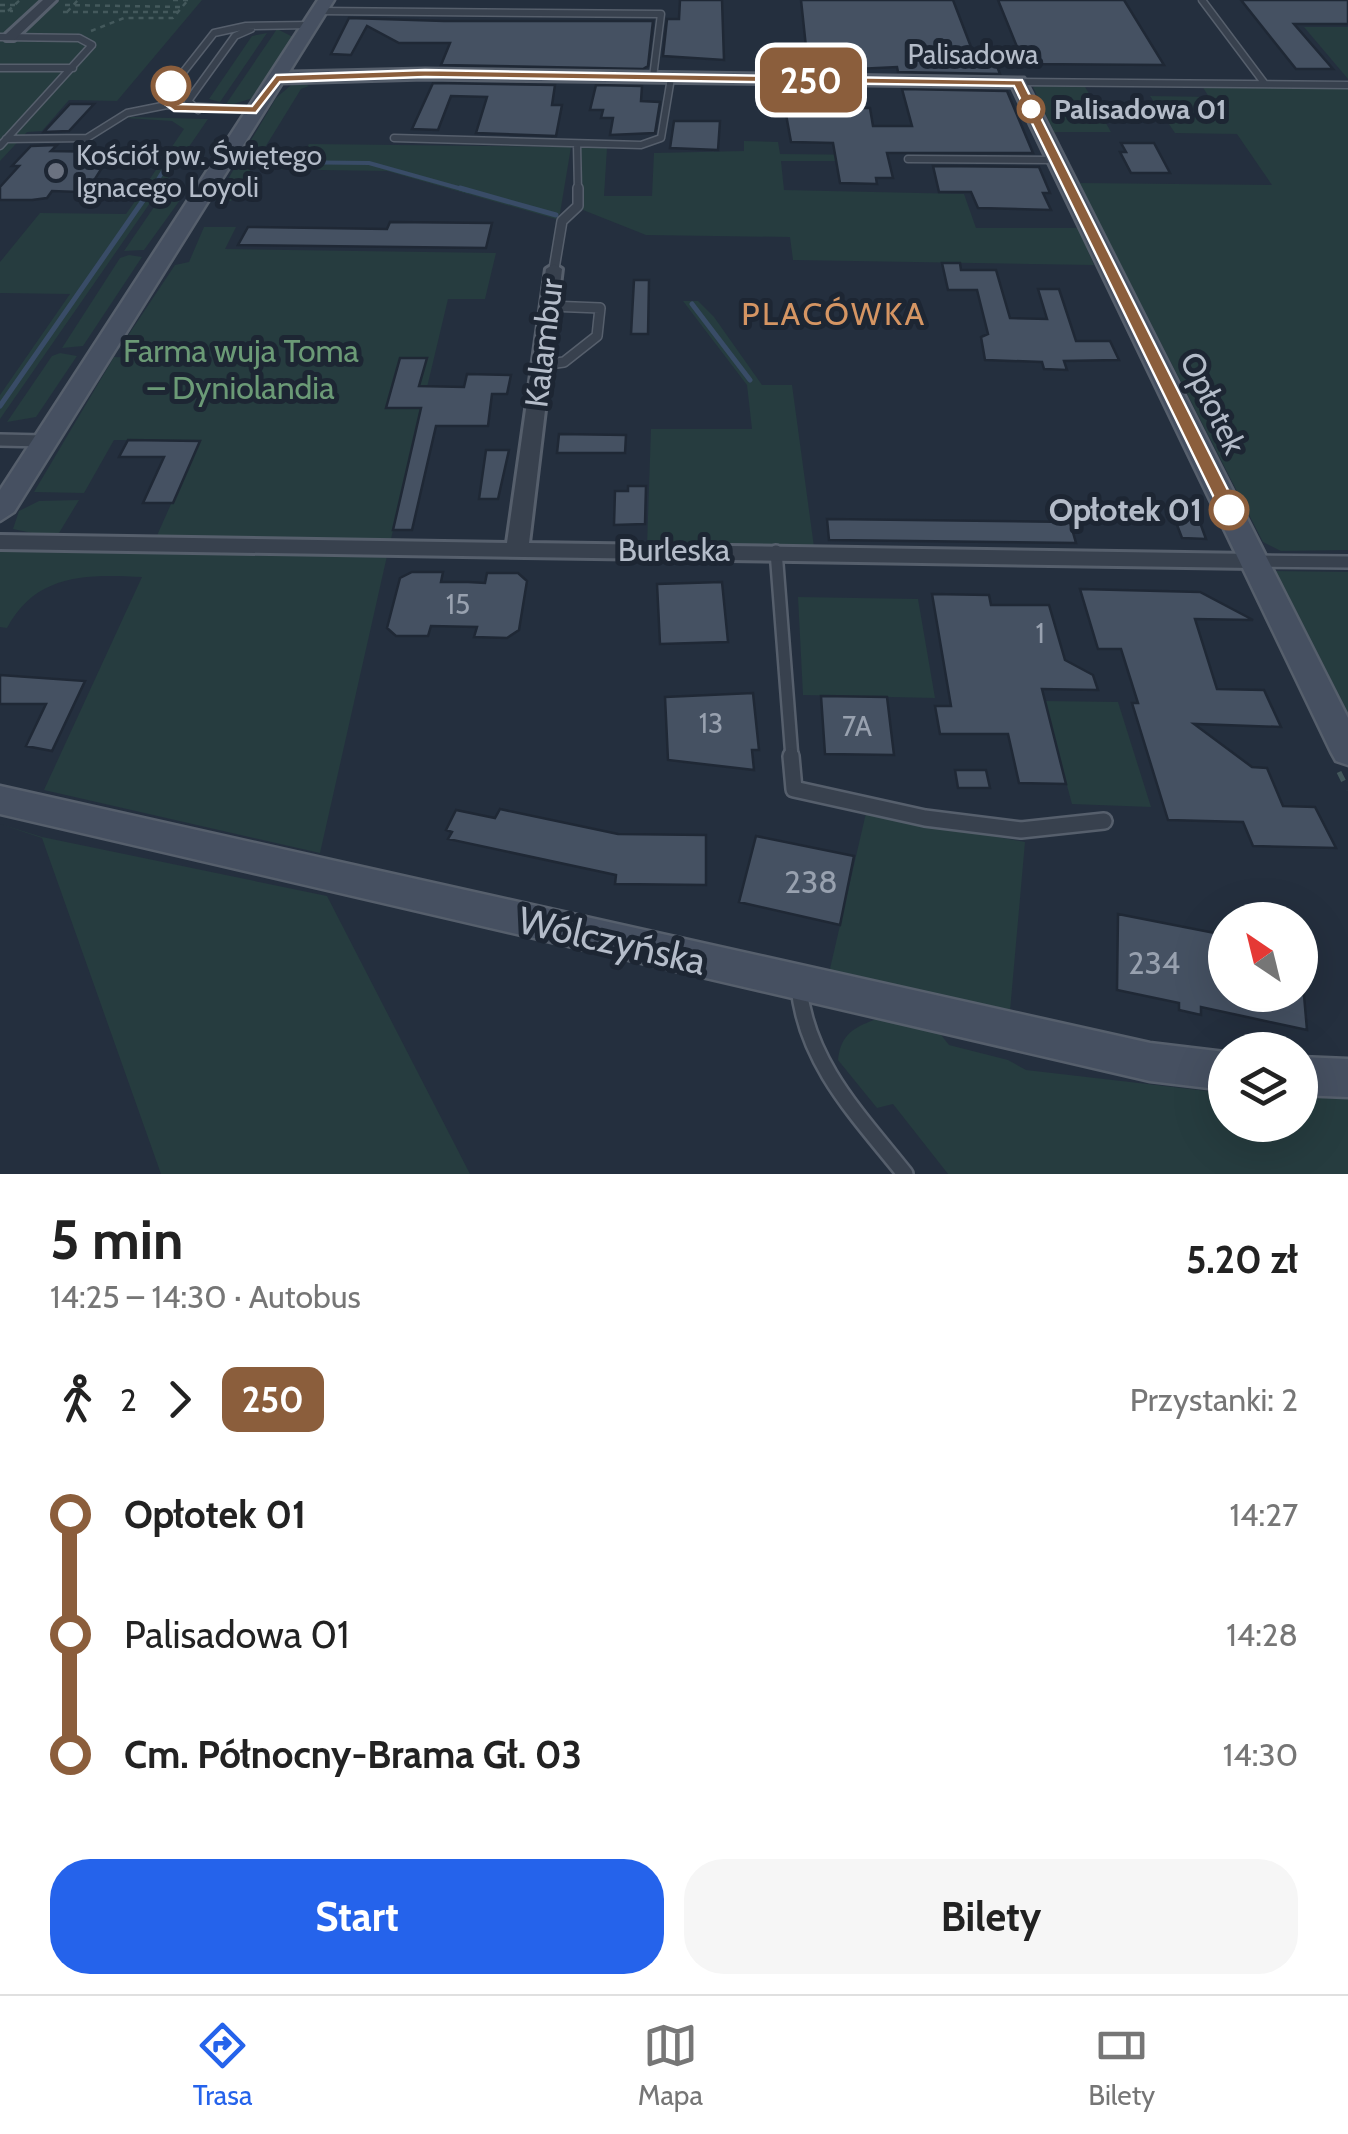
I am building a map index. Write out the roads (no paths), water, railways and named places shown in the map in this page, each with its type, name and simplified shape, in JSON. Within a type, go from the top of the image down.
[{"type":"street","points":[[5,37],[44,6]]},
{"type":"street","points":[[0,512],[318,12]]},
{"type":"street","name":"Palisadowa","points":[[279,73],[1018,82]]},
{"type":"street","name":"Opłotek","points":[[1018,82],[1348,752]]},
{"type":"street","name":"Kalambur","points":[[517,550],[554,269]]},
{"type":"street","name":"Burleska","points":[[0,542],[1253,561]]},
{"type":"street","name":"Wólczyńska","points":[[0,800],[1150,1062],[1208,1069]]},
{"type":"street","points":[[1318,1077],[1348,1078]]},
{"type":"lane","points":[[1202,0],[1265,84]]},
{"type":"lane","points":[[198,110],[188,101],[230,41],[241,32],[318,12],[661,14],[661,138],[641,145],[394,138]]},
{"type":"lane","points":[[168,105],[164,94],[210,36],[229,28],[264,26]]},
{"type":"lane","points":[[3,142],[92,46],[78,38],[5,37]]},
{"type":"lane","points":[[0,68],[73,68]]},
{"type":"lane","name":"Palisadowa","points":[[1018,82],[1347,86]]},
{"type":"lane","points":[[3,142],[87,138],[128,113],[168,105],[198,110],[256,110]]},
{"type":"lane","name":"Kalambur","points":[[554,269],[562,221],[578,206],[577,144]]},
{"type":"lane","points":[[908,159],[1056,160]]},
{"type":"lane","points":[[541,365],[564,362],[596,336],[600,308],[549,306]]},
{"type":"lane","points":[[0,440],[44,441]]},
{"type":"lane","points":[[776,551],[794,789],[926,818],[1020,830],[1104,822]]},
{"type":"lane","name":"Burleska","points":[[1253,561],[1348,562]]},
{"type":"lane","points":[[800,984],[802,1025],[815,1054],[905,1174]]},
{"type":"waterway","points":[[157,181],[171,158]]},
{"type":"waterway","points":[[274,162],[369,163],[469,191]]},
{"type":"waterway","points":[[460,188],[556,215]]},
{"type":"waterway","points":[[0,406],[149,192]]},
{"type":"waterway","points":[[692,304],[750,380]]},
{"type":"place","name":"Palisadowa 01","points":[[1031,109]]},
{"type":"place","name":"Kościół pw. Świętego Ignacego Loyoli","points":[[56,171]]},
{"type":"place","name":"Opłotek 01","points":[[1229,510]]},
{"type":"district","name":"PLACÓWKA","points":[[834,314]]},
{"type":"park label","name":"Farma wuja Toma – Dyniolandia","points":[[241,370]]}]
